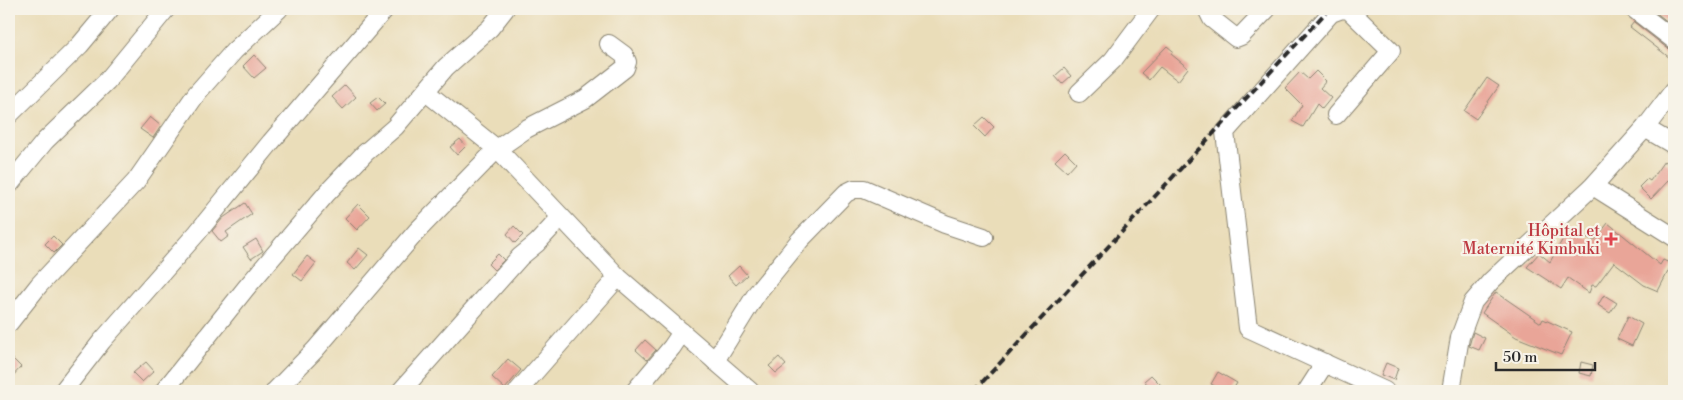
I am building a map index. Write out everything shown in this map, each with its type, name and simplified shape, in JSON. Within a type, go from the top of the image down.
[{"type":"street","points":[[9,115],[80,45],[110,9]]},
{"type":"street","points":[[9,185],[45,141],[107,81],[166,9]]},
{"type":"street","points":[[9,323],[39,285],[136,181],[197,93],[234,52],[279,9]]},
{"type":"street","points":[[63,391],[102,342],[198,233],[271,142],[385,9]]},
{"type":"street","points":[[164,391],[246,288],[327,193],[365,153],[395,127],[446,67],[490,28],[505,9]]},
{"type":"street","points":[[1078,93],[1113,60],[1151,9]]},
{"type":"street","points":[[1207,9],[1212,19],[1236,38],[1242,36],[1267,9]]},
{"type":"street","points":[[1336,115],[1391,51],[1349,10],[1342,9],[1331,13],[1227,130],[1225,135],[1248,328],[1386,391]]},
{"type":"street","points":[[1634,9],[1674,40]]},
{"type":"street","points":[[275,391],[315,350],[411,237],[497,150],[526,129],[585,99],[625,68],[627,62],[624,56],[609,44]]},
{"type":"street","points":[[1451,391],[1460,337],[1473,302],[1491,282],[1593,186],[1645,128],[1674,90]]},
{"type":"street","points":[[426,92],[497,150],[618,277],[750,391]]},
{"type":"street","points":[[1645,128],[1674,145]]},
{"type":"street","points":[[1593,186],[1674,237]]},
{"type":"street","points":[[714,361],[757,293],[775,269],[832,204],[854,189],[864,189],[945,224],[984,237]]},
{"type":"street","points":[[401,391],[520,258],[537,243],[561,216]]},
{"type":"street","points":[[518,391],[618,277]]},
{"type":"street","points":[[635,391],[672,348],[682,332]]},
{"type":"street","points":[[1307,391],[1325,363]]},
{"type":"building","points":[[1655,9],[1674,9],[1674,27],[1654,11]]},
{"type":"building","points":[[1634,22],[1667,48],[1674,50],[1670,58],[1630,27]]},
{"type":"building","points":[[1167,46],[1173,51],[1171,54],[1188,68],[1178,81],[1160,67],[1149,80],[1141,73]]},
{"type":"building","points":[[254,55],[266,68],[254,78],[243,66]]},
{"type":"building","points":[[1064,68],[1071,76],[1062,84],[1055,76]]},
{"type":"building","points":[[1316,71],[1326,81],[1320,88],[1331,98],[1322,109],[1317,104],[1303,127],[1292,121],[1302,105],[1285,88],[1300,72],[1308,79]]},
{"type":"building","points":[[1487,78],[1499,86],[1476,119],[1464,111]]},
{"type":"building","points":[[345,85],[356,97],[343,109],[332,97]]},
{"type":"building","points":[[378,97],[385,104],[377,111],[370,103]]},
{"type":"building","points":[[150,117],[161,126],[153,138],[140,129]]},
{"type":"building","points":[[984,117],[994,127],[985,137],[974,126]]},
{"type":"building","points":[[460,139],[466,146],[457,155],[450,147]]},
{"type":"building","points":[[1065,151],[1076,162],[1067,172],[1055,161]]},
{"type":"building","points":[[1664,161],[1674,169],[1674,184],[1669,180],[1651,199],[1639,187],[1647,179],[1650,181]]},
{"type":"building","points":[[245,203],[252,214],[226,232],[229,236],[221,242],[212,231],[223,218]]},
{"type":"building","points":[[358,204],[370,216],[357,230],[345,218]]},
{"type":"building","points":[[1608,223],[1660,265],[1663,260],[1672,264],[1658,291],[1644,285],[1614,262],[1596,286],[1592,285],[1589,293],[1568,278],[1561,289],[1527,267],[1539,253],[1550,262],[1569,228],[1594,241]]},
{"type":"building","points":[[514,226],[523,235],[515,243],[507,234]]},
{"type":"building","points":[[53,236],[62,245],[54,253],[45,244]]},
{"type":"building","points":[[256,239],[263,251],[251,259],[243,247]]},
{"type":"building","points":[[359,248],[368,255],[355,270],[347,263]]},
{"type":"building","points":[[498,254],[504,260],[494,270],[488,264]]},
{"type":"building","points":[[307,256],[316,263],[302,281],[293,274]]},
{"type":"building","points":[[739,266],[747,275],[736,285],[728,276]]},
{"type":"building","points":[[1496,292],[1541,323],[1543,319],[1572,332],[1561,355],[1516,337],[1482,313]]},
{"type":"building","points":[[1604,295],[1617,303],[1610,313],[1598,305]]},
{"type":"building","points":[[1628,316],[1642,324],[1632,346],[1617,339]]},
{"type":"building","points":[[1473,332],[1485,338],[1479,350],[1469,346]]},
{"type":"building","points":[[645,340],[656,350],[647,360],[636,350]]},
{"type":"building","points":[[9,355],[21,367],[9,380]]},
{"type":"building","points":[[779,357],[786,365],[776,373],[769,366]]},
{"type":"building","points":[[508,359],[521,370],[505,389],[492,377]]},
{"type":"building","points":[[146,362],[154,371],[142,382],[133,373]]},
{"type":"building","points":[[1581,362],[1593,365],[1591,376],[1579,373]]},
{"type":"building","points":[[1386,363],[1398,368],[1394,380],[1381,375]]},
{"type":"building","points":[[1218,372],[1237,383],[1232,391],[1224,391],[1211,384]]},
{"type":"building","points":[[1151,375],[1161,385],[1155,391],[1144,381]]},
{"type":"railway","points":[[974,391],[1329,9]]},
{"type":"place","name":"Hôpital et Maternité Kimbuki","points":[[1611,239]]}]
